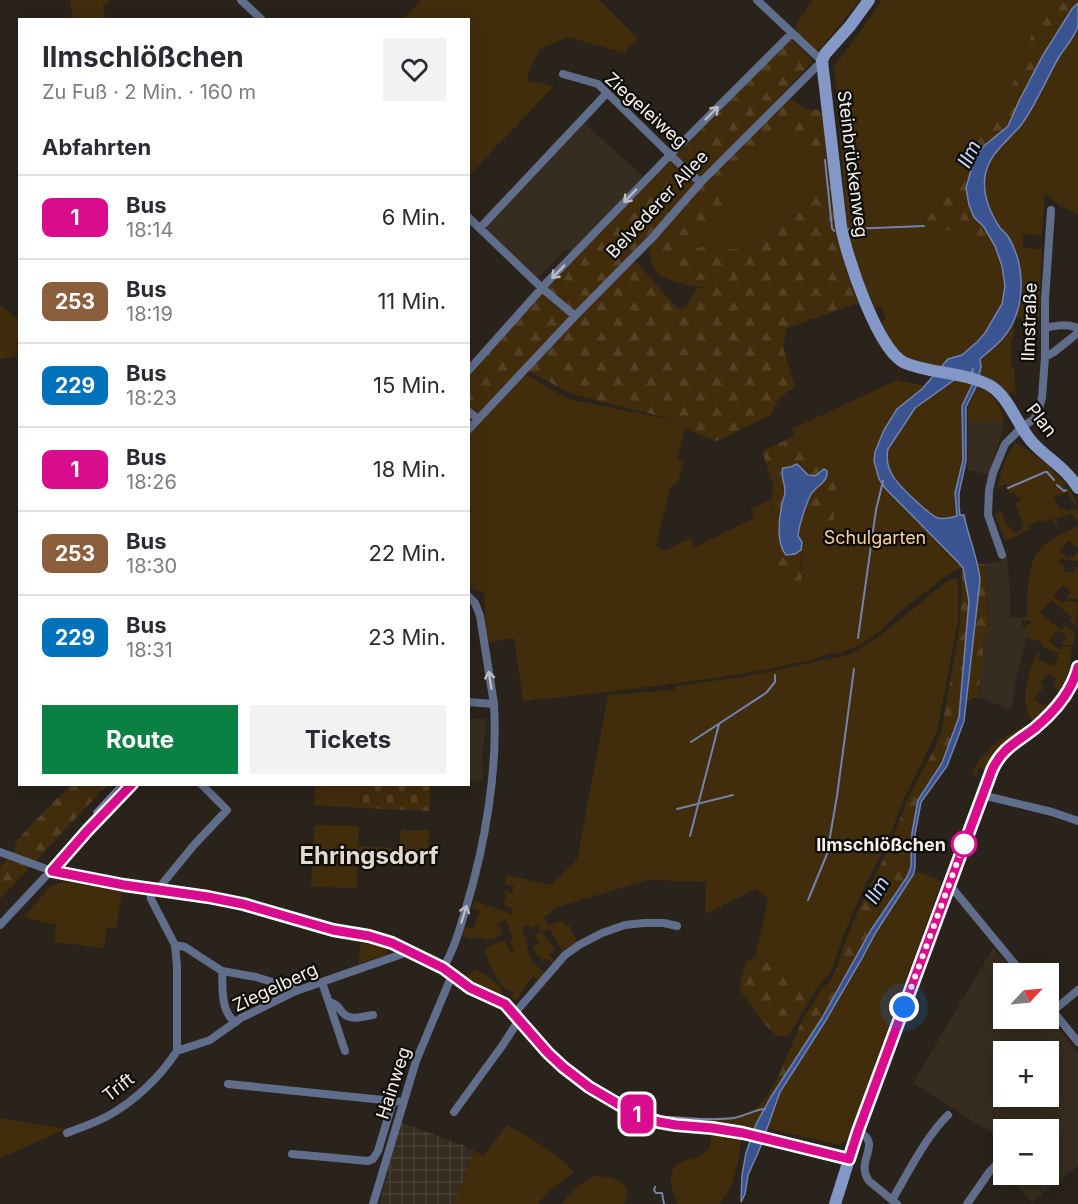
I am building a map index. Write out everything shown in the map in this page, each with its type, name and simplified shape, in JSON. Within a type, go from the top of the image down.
[{"type":"street","points":[[242,0],[260,18]]},
{"type":"street","points":[[757,0],[822,61]]},
{"type":"street","name":"Belvederer Allee","points":[[470,428],[652,238],[700,182],[822,61],[825,54],[869,0]]},
{"type":"street","name":"Belvederer Allee","points":[[470,369],[542,288],[792,33]]},
{"type":"street","name":"Steinbrückenweg","points":[[822,61],[840,223],[858,286],[886,345],[893,355],[906,363],[984,383],[992,387],[1004,399]]},
{"type":"street","name":"Ziegeleiweg","points":[[563,74],[598,84],[700,182]]},
{"type":"street","points":[[480,228],[607,93]]},
{"type":"street","name":"Ilmstraße","points":[[1002,555],[988,515],[989,490],[993,473],[1005,444],[1034,419],[1042,398],[1051,210]]},
{"type":"street","points":[[470,219],[542,288],[575,316]]},
{"type":"street","points":[[1045,328],[1067,324],[1078,328]]},
{"type":"street","points":[[1045,357],[1078,333]]},
{"type":"street","name":"Plan","points":[[1004,399],[1034,444],[1062,468],[1077,485]]},
{"type":"street","points":[[470,413],[478,419]]},
{"type":"street","points":[[443,968],[460,927],[475,878],[490,790],[494,704],[480,616],[475,603],[470,598]]},
{"type":"street","points":[[835,1204],[858,1131],[992,770],[999,756],[1044,720],[1069,690],[1077,674]]},
{"type":"street","points":[[470,702],[494,704]]},
{"type":"street","points":[[0,925],[130,786]]},
{"type":"street","points":[[177,1051],[175,945],[151,899],[154,889],[227,810],[203,786]]},
{"type":"street","points":[[982,795],[1052,812],[1078,821]]},
{"type":"street","points":[[0,852],[52,871],[124,885],[216,898],[333,930],[369,936],[401,947],[443,968],[470,988],[505,1004],[563,1067],[589,1087],[635,1114],[676,1125],[743,1133],[849,1159]]},
{"type":"street","points":[[948,887],[953,889],[1014,963]]},
{"type":"street","points":[[454,1112],[502,1046],[517,1017],[565,955],[602,933],[625,926],[664,923],[677,926]]},
{"type":"street","points":[[175,945],[186,947],[222,971],[274,982],[296,991]]},
{"type":"street","name":"Ziegelberg","points":[[177,1051],[210,1040],[241,1018],[296,991],[408,952]]},
{"type":"street","points":[[222,971],[226,1010],[230,1018],[236,1022]]},
{"type":"street","name":"Hainweg","points":[[373,1204],[416,1061],[452,975]]},
{"type":"street","points":[[322,982],[345,1051]]},
{"type":"street","points":[[1059,1003],[1078,990]]},
{"type":"street","points":[[330,1002],[339,1006],[350,1018],[373,1015]]},
{"type":"street","points":[[1059,1018],[1078,1042]]},
{"type":"street","name":"Trift","points":[[67,1133],[108,1116],[127,1104],[165,1069],[177,1051]]},
{"type":"street","points":[[228,1084],[403,1102]]},
{"type":"street","name":"Hainweg","points":[[292,1154],[368,1161],[373,1159],[378,1151],[393,1101]]},
{"type":"street","points":[[858,1131],[868,1140],[864,1168],[866,1176],[894,1202],[927,1142],[948,1115]]},
{"type":"street","points":[[967,1204],[993,1168]]},
{"type":"shaded area","points":[[584,123],[645,178],[572,253],[566,249],[538,278],[484,227]]},
{"type":"shaded area","points":[[985,390],[995,399],[1004,421],[989,475],[968,470],[968,407]]},
{"type":"shaded area","points":[[1007,556],[1010,617],[1022,618],[1022,626],[1027,627],[1027,638],[1014,685],[1016,685],[1011,710],[978,697],[985,636],[989,624],[985,564],[1004,560]]},
{"type":"shaded area","points":[[470,718],[486,719],[482,763],[484,764],[483,781],[470,780]]},
{"type":"shaded area","points":[[993,948],[1006,963],[993,963],[993,1029],[1059,1029],[1078,1053],[1078,1166],[1059,1181],[1059,1119],[993,1119],[993,1134],[913,1083]]},
{"type":"shaded area","points":[[400,1122],[474,1151],[454,1204],[379,1204]]},
{"type":"shaded area","points":[[1016,1185],[1054,1185],[1032,1202]]},
{"type":"green space","points":[[70,0],[110,0],[103,7],[106,18],[73,18]]},
{"type":"green space","points":[[421,0],[599,0],[637,38],[625,53],[568,37],[540,49],[528,74],[529,81],[554,86],[470,175],[470,18],[404,18]]},
{"type":"green space","points":[[813,0],[828,0],[803,37],[794,28]]},
{"type":"green space","points":[[828,0],[860,0],[818,52],[803,37]]},
{"type":"green space","points":[[882,0],[1078,0],[1078,214],[1060,206],[1045,193],[1042,235],[1023,234],[1023,248],[1042,249],[1039,321],[1022,321],[1021,317],[1015,317],[1013,338],[1011,338],[1011,367],[1014,367],[1016,395],[1013,392],[1010,393],[1013,401],[998,385],[978,377],[981,367],[979,359],[1005,336],[1021,296],[1017,260],[1009,239],[1000,228],[984,194],[985,177],[990,160],[1026,117],[974,159],[1002,266],[1005,286],[1002,304],[977,342],[962,355],[948,359],[942,367],[904,356],[888,336],[882,324],[886,319],[881,307],[874,308],[858,267],[847,224],[834,66]]},
{"type":"green space","points":[[1056,0],[1061,0],[1072,9],[1043,55],[1008,126],[984,146],[974,217],[984,227],[995,246],[927,223],[847,226],[847,224],[927,220],[956,179],[959,156],[998,107],[1014,82],[1038,18]]},
{"type":"green space","points":[[791,39],[813,61],[470,424],[470,373],[547,287]]},
{"type":"green space","points":[[789,100],[793,100],[806,109],[819,110],[824,120],[829,156],[798,140],[782,123],[738,169],[712,225],[693,239],[655,258],[649,251],[652,238],[701,182]]},
{"type":"green space","points":[[782,122],[803,142],[829,156],[829,177],[816,182],[813,202],[750,248],[733,249],[709,246],[679,283],[667,279],[655,270],[649,251],[655,258],[711,225],[738,169]]},
{"type":"green space","points":[[824,174],[829,177],[836,226],[846,270],[858,303],[787,328],[783,347],[795,387],[779,398],[771,415],[717,441],[692,432],[678,421],[572,394],[528,371],[630,263],[637,263],[678,309],[686,307],[698,288],[722,285],[732,275],[679,283],[672,275],[674,257],[692,249],[709,246],[733,249],[750,248],[813,202],[816,182]]},
{"type":"green space","points":[[733,274],[724,284],[716,287],[698,287],[679,283]]},
{"type":"green space","points":[[0,306],[18,318],[18,340],[17,356],[0,359]]},
{"type":"green space","name":"Schulgarten","points":[[525,374],[568,399],[678,421],[686,427],[677,459],[683,462],[678,483],[671,486],[656,546],[665,551],[690,538],[695,547],[754,518],[751,509],[771,499],[770,528],[802,586],[802,546],[798,536],[801,522],[834,522],[837,471],[795,436],[792,429],[897,380],[925,386],[897,409],[884,430],[885,488],[955,557],[963,568],[943,578],[860,645],[837,654],[836,652],[777,667],[718,678],[523,701],[514,638],[486,643],[484,593],[470,589],[470,431]]},
{"type":"green space","points":[[954,380],[972,385],[962,406],[963,460],[955,493],[957,516],[938,518],[921,506],[896,480],[891,473],[887,452],[915,408]]},
{"type":"green space","points":[[976,387],[988,392],[1001,409],[1004,423],[1003,428],[1003,422],[968,421],[968,407]]},
{"type":"green space","points":[[795,436],[837,471],[834,522],[801,522],[811,494],[823,482],[827,471],[824,469],[815,476],[811,476],[794,465],[783,468],[781,473],[785,491],[780,538],[791,555],[801,550],[802,587],[785,581],[773,557],[770,528],[773,484],[762,451]]},
{"type":"green space","points":[[1015,443],[1047,464],[1066,484],[1064,487],[1066,490],[1069,488],[1077,504],[1074,504],[1068,493],[1054,496],[1060,510],[1078,508],[1078,521],[1072,513],[1056,519],[1058,530],[1052,518],[1042,523],[1040,520],[1027,527],[1030,529],[1005,540],[995,514],[1002,512],[1007,527],[1010,526],[1012,531],[1017,533],[1022,530],[1023,526],[1015,503],[1021,500],[1020,496],[1016,497],[1014,492],[1010,494],[1006,484],[997,488],[1004,463]]},
{"type":"green space","points":[[1078,526],[1078,549],[1069,540],[1059,551],[1068,559],[1078,552],[1078,561],[1060,559],[1059,564],[1064,565],[1064,571],[1074,572],[1075,567],[1078,567],[1078,599],[1066,599],[1071,592],[1063,585],[1054,596],[1062,603],[1065,601],[1078,602],[1076,627],[1069,621],[1072,617],[1051,600],[1040,613],[1062,630],[1066,625],[1075,633],[1073,645],[1061,644],[1067,637],[1058,630],[1049,641],[1060,650],[1063,646],[1072,647],[1068,670],[1059,691],[1053,686],[1057,679],[1049,673],[1040,683],[1044,687],[1034,699],[1043,706],[1045,703],[1048,705],[1033,722],[1028,714],[1025,697],[1028,679],[1037,653],[1040,654],[1038,660],[1054,666],[1059,653],[1042,647],[1041,642],[1027,638],[1027,624],[1031,621],[1022,620],[1022,618],[1027,617],[1027,591],[1032,562],[1045,544]]},
{"type":"green space","points":[[978,564],[985,564],[989,634],[985,636],[978,697],[968,700],[980,580]]},
{"type":"green space","points":[[963,571],[969,601],[959,717],[942,763],[918,800],[912,833],[911,867],[907,877],[871,930],[822,1018],[764,1109],[765,1100],[778,1077],[802,1021],[836,970],[845,942],[866,893],[889,849],[907,800],[941,733],[960,625],[961,572]]},
{"type":"green space","points":[[956,578],[958,580],[958,621],[937,732],[903,801],[887,843],[866,883],[842,939],[831,972],[817,988],[794,972],[755,958],[768,899],[756,889],[705,914],[706,882],[648,880],[550,911],[544,917],[548,926],[562,920],[565,926],[569,925],[577,941],[562,951],[550,929],[541,931],[555,950],[549,954],[555,962],[553,964],[546,958],[543,961],[534,951],[533,947],[540,943],[533,935],[541,932],[538,925],[530,928],[528,925],[522,928],[531,959],[545,973],[538,980],[533,976],[518,998],[515,1000],[512,997],[513,992],[503,986],[495,975],[485,951],[488,946],[505,940],[511,953],[514,952],[510,941],[513,939],[506,920],[498,923],[503,935],[487,940],[462,936],[465,927],[473,929],[480,911],[472,908],[474,901],[512,914],[513,909],[503,904],[507,894],[503,891],[512,893],[514,886],[505,884],[507,875],[551,885],[577,860],[608,695],[675,690],[675,686],[742,677],[849,655],[881,635],[947,581]]},
{"type":"green space","points":[[1026,726],[1028,728],[986,771],[979,767],[975,777],[972,776],[977,764],[987,751],[1006,736]]},
{"type":"green space","points":[[69,786],[106,786],[0,899],[0,867],[13,854],[19,838]]},
{"type":"green space","points":[[315,786],[362,786],[361,808],[314,805]]},
{"type":"green space","points":[[362,786],[431,786],[429,811],[361,808]]},
{"type":"green space","points":[[315,825],[359,826],[358,846],[399,848],[401,830],[429,830],[427,866],[358,864],[357,888],[311,887]]},
{"type":"green space","points":[[915,871],[942,881],[847,1140],[838,1145],[767,1128],[780,1092]]},
{"type":"green space","points":[[68,882],[122,892],[116,928],[107,927],[104,948],[54,942],[56,925],[23,917],[51,886]]},
{"type":"green space","points":[[361,943],[386,947],[387,953],[358,964]]},
{"type":"green space","points":[[755,958],[794,972],[817,988],[791,1033],[787,1036],[777,1036],[763,1022],[739,989],[746,962]]},
{"type":"green space","points":[[476,970],[493,980],[504,996],[482,988],[465,977]]},
{"type":"green space","points":[[768,1094],[764,1109],[754,1129],[728,1123],[668,1118],[669,1116],[736,1116],[755,1109]]},
{"type":"green space","points":[[0,1118],[67,1129],[0,1158]]},
{"type":"green space","points":[[507,1125],[534,1140],[574,1172],[548,1192],[538,1204],[454,1204],[474,1151],[483,1156]]},
{"type":"green space","points":[[710,1134],[742,1138],[733,1181],[719,1204],[678,1204],[672,1187],[672,1172],[680,1163],[705,1153],[711,1145]]},
{"type":"green space","points":[[594,1176],[615,1179],[623,1184],[627,1194],[624,1204],[561,1204],[579,1185]]},
{"type":"water","points":[[1078,3],[1078,26],[1075,34],[1059,57],[1021,125],[994,154],[985,176],[986,197],[990,210],[1015,250],[1021,275],[1021,289],[1011,327],[1000,341],[980,359],[981,367],[976,387],[966,407],[966,461],[959,493],[959,506],[960,515],[964,515],[980,580],[964,721],[947,766],[921,802],[915,834],[913,875],[780,1092],[748,1175],[745,1194],[741,1202],[746,1153],[756,1124],[822,1018],[871,930],[907,877],[911,867],[912,833],[918,800],[942,763],[959,717],[969,601],[963,568],[885,488],[879,479],[874,461],[875,452],[884,430],[897,409],[922,389],[948,359],[962,355],[977,342],[1002,304],[1005,286],[1002,266],[995,246],[984,227],[974,217],[966,188],[974,159],[984,146],[1008,126],[1043,55]],"holes":[[[973,368],[972,385],[962,406],[963,460],[955,493],[957,516],[938,518],[921,506],[896,480],[889,466],[888,449],[915,408],[957,378],[972,372]]]},
{"type":"water","points":[[797,464],[808,475],[815,476],[824,469],[827,475],[811,494],[805,509],[798,536],[802,542],[801,550],[795,554],[786,555],[779,531],[785,493],[782,471],[783,468]]},
{"type":"waterway","points":[[825,160],[834,231]]},
{"type":"waterway","points":[[849,229],[924,226]]},
{"type":"waterway","points":[[1008,488],[1045,472],[1054,480]]},
{"type":"waterway","points":[[858,638],[876,510],[883,481]]},
{"type":"waterway","points":[[1057,485],[1064,491],[1066,490]]},
{"type":"waterway","points":[[808,900],[827,854],[854,669]]},
{"type":"waterway","points":[[691,742],[766,693],[775,682],[775,675]]},
{"type":"waterway","points":[[690,836],[719,724]]},
{"type":"waterway","points":[[94,812],[118,786]]},
{"type":"waterway","points":[[677,809],[733,795]]},
{"type":"waterway","points":[[668,1117],[726,1119],[765,1109]]},
{"type":"waterway","points":[[655,1187],[656,1193],[662,1193],[664,1204]]},
{"type":"bus line","name":"1","points":[[130,786],[52,871],[243,904],[333,930],[369,936],[392,943],[443,968],[470,988],[505,1004],[563,1067],[589,1087],[635,1114],[676,1125],[743,1133],[849,1159],[995,763],[1004,750],[1044,720],[1069,690],[1078,667]]},
{"type":"place","name":"Ilmschlößchen","points":[[964,844]]},
{"type":"district","name":"Ehringsdorf","points":[[369,855]]},
{"type":"route","points":[[904,1007],[964,844]]},
{"type":"water label","name":"Ilm","points":[[969,154]]},
{"type":"water label","name":"Ilm","points":[[877,890]]}]
